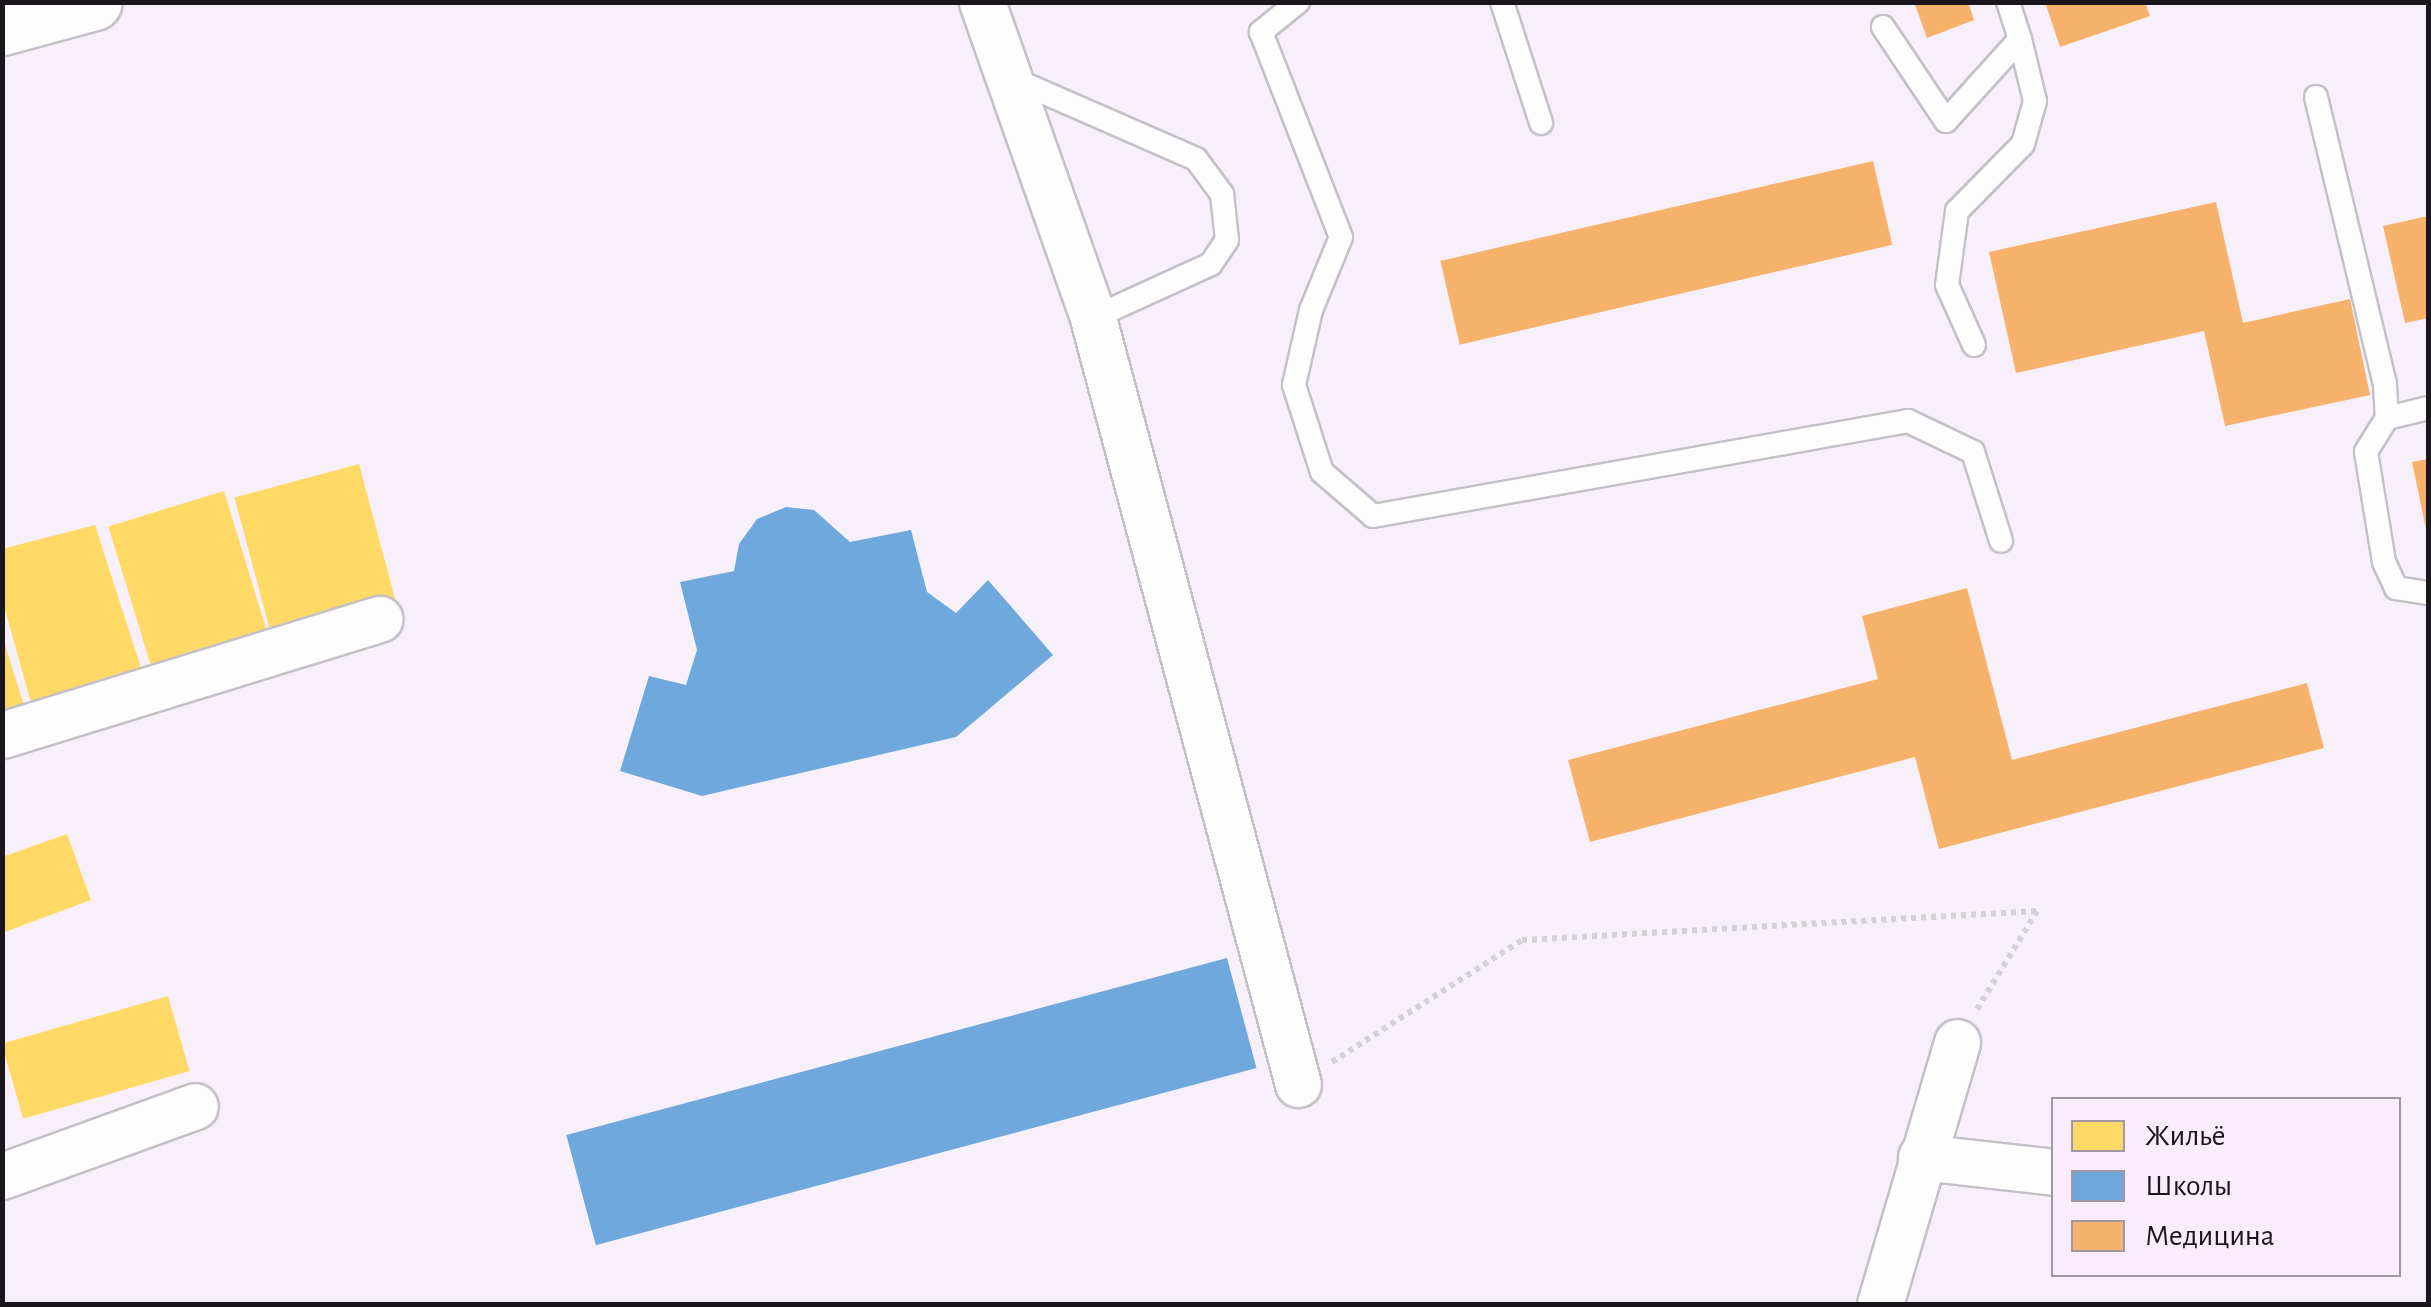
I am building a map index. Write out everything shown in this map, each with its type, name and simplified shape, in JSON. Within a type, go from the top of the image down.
[{"type":"main road","points":[[2,27],[94,2]]},
{"type":"street","points":[[982,2],[1013,79],[1093,318],[1298,1084]]},
{"type":"street","points":[[2,735],[380,619]]},
{"type":"street","points":[[1880,1304],[1958,1042]]},
{"type":"street","points":[[2,1176],[196,1106]]},
{"type":"street","points":[[1921,1157],[2051,1172]]},
{"type":"lane","points":[[1298,2],[1260,32],[1341,238],[1311,310],[1294,386],[1322,472],[1373,516],[1908,421],[1973,452],[2001,541]]},
{"type":"lane","points":[[1502,2],[1540,123]]},
{"type":"lane","points":[[1974,345],[1947,286],[1957,211],[2024,144],[2035,100],[2008,2]]},
{"type":"lane","points":[[1883,27],[1946,121],[2020,39]]},
{"type":"lane","points":[[1013,79],[1196,158],[1222,194],[1227,240],[1211,264],[1093,318]]},
{"type":"lane","points":[[2316,96],[2384,384],[2386,418],[2366,452],[2384,562],[2396,588],[2428,594]]},
{"type":"lane","points":[[2386,418],[2428,408]]},
{"type":"path","points":[[1298,1084],[1522,940],[2037,911],[1958,1042]]},
{"type":"building: Жильё","points":[[359,464],[396,602],[271,636],[234,497]]},
{"type":"building: Жильё","points":[[224,491],[268,634],[152,670],[108,526]]},
{"type":"building: Жильё","points":[[95,525],[143,674],[32,706],[2,599],[2,549]]},
{"type":"building: Жильё","points":[[2,635],[25,709],[2,715]]},
{"type":"building: Жильё","points":[[67,834],[91,900],[2,933],[2,857]]},
{"type":"building: Жильё","points":[[168,996],[189,1071],[23,1119],[2,1044]]},
{"type":"building: Школы","points":[[786,507],[814,510],[850,542],[911,530],[927,592],[956,613],[988,580],[1053,655],[956,737],[702,796],[620,771],[649,676],[686,685],[697,650],[680,582],[734,571],[739,544],[757,519]]},
{"type":"building: Школы","points":[[1227,958],[1257,1068],[596,1245],[566,1135]]},
{"type":"building: Медицина","points":[[1914,2],[1968,2],[1974,20],[1927,38]]},
{"type":"building: Медицина","points":[[2045,2],[2145,2],[2150,16],[2060,47]]},
{"type":"building: Медицина","points":[[1873,161],[1892,245],[1460,345],[1440,261]]},
{"type":"building: Медицина","points":[[2216,202],[2243,323],[2350,299],[2370,395],[2225,426],[2204,331],[2016,373],[1989,252]]},
{"type":"building: Медицина","points":[[2428,216],[2428,318],[2405,323],[2383,226]]},
{"type":"building: Медицина","points":[[2428,459],[2428,534],[2427,534],[2412,462]]},
{"type":"building: Медицина","points":[[1967,588],[2012,760],[2307,683],[2324,748],[1939,849],[1915,757],[1590,842],[1568,760],[1878,679],[1862,616]]}]
